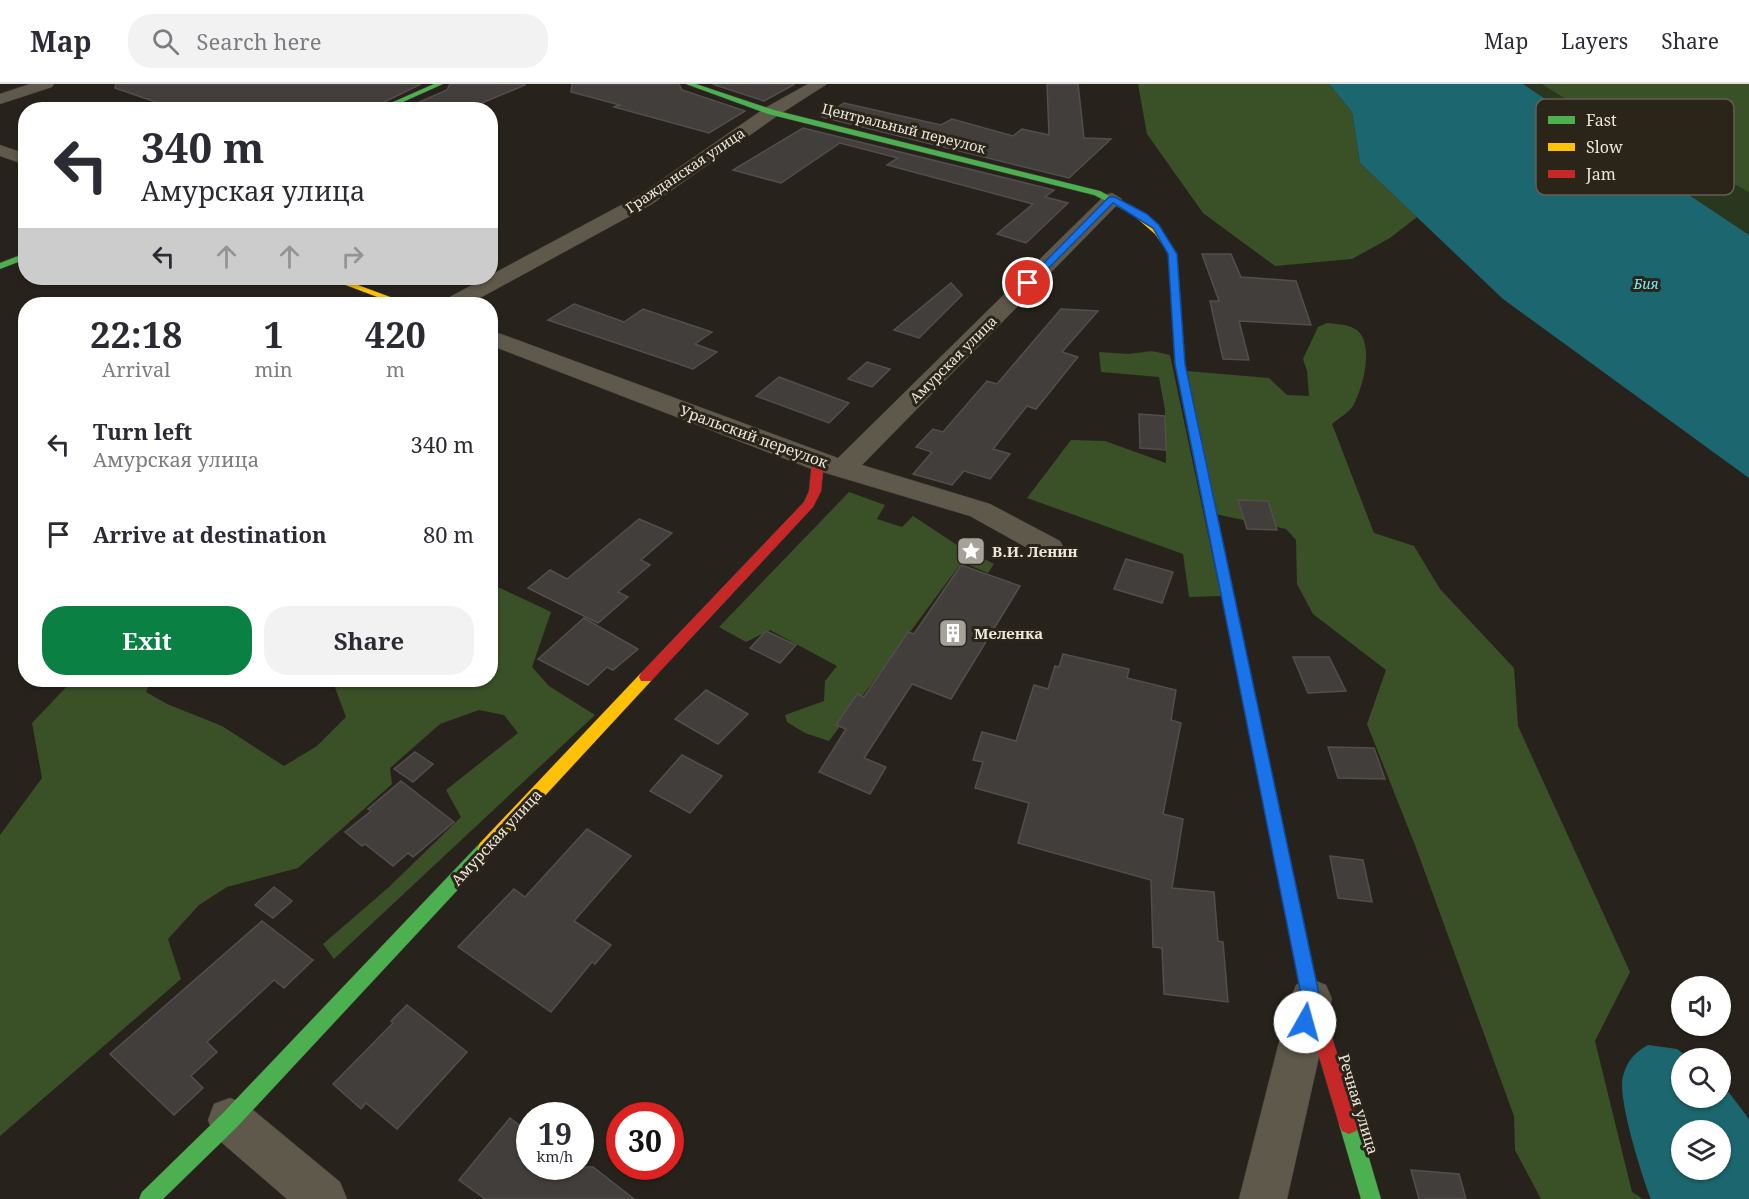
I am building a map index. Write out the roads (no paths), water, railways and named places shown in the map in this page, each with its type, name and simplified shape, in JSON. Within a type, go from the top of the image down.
[{"type":"street","points":[[0,99],[46,84]]},
{"type":"street","points":[[397,102],[440,84]]},
{"type":"street","name":"Центральный переулок","points":[[689,84],[771,112],[1097,193],[1112,199]]},
{"type":"street","name":"Гражданская улица","points":[[498,280],[645,200],[771,112],[819,84]]},
{"type":"street","points":[[0,150],[18,157]]},
{"type":"street","name":"Амурская улица","points":[[149,1199],[230,1120],[809,504],[831,465],[1112,199]]},
{"type":"street","name":"Речная улица","points":[[1112,199],[1144,216],[1156,226],[1173,254],[1180,364],[1311,999],[1371,1199]]},
{"type":"street","points":[[0,266],[18,259]]},
{"type":"street","points":[[351,285],[385,297]]},
{"type":"street","name":"Гражданская улица","points":[[467,297],[489,285]]},
{"type":"street","name":"Уральский переулок","points":[[498,340],[831,465],[980,510],[1050,548]]},
{"type":"street","points":[[1263,1199],[1311,999]]},
{"type":"street","points":[[230,1120],[323,1199]]},
{"type":"water","name":"Бия","points":[[1329,84],[1523,84],[1545,99],[1536,99],[1536,195],[1689,195],[1749,235],[1749,478],[1503,299],[1360,163],[1352,112]]},
{"type":"water","points":[[1648,1045],[1671,1048],[1671,1108],[1731,1108],[1731,1095],[1749,1120],[1749,1199],[1651,1199],[1631,1137],[1622,1086],[1627,1066],[1635,1054]]},
{"type":"place","name":"В.И. Ленин","points":[[971,551]]},
{"type":"place","name":"Меленка","points":[[953,633]]}]
